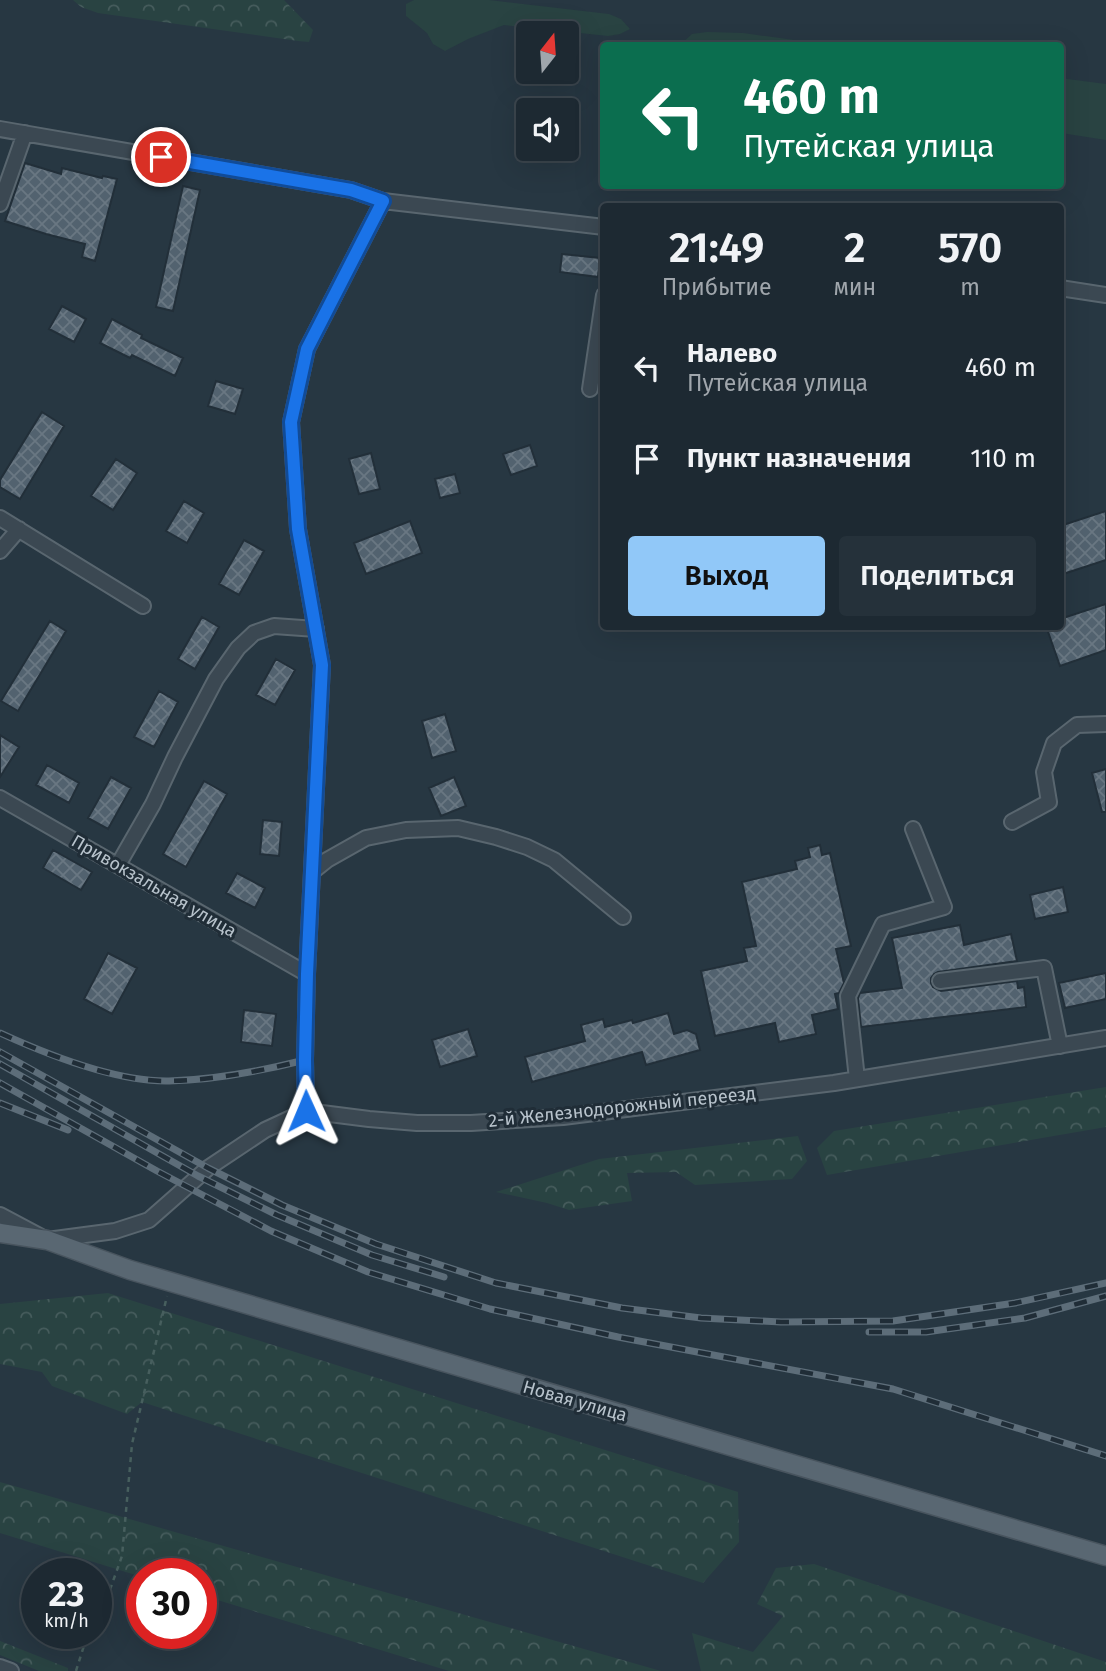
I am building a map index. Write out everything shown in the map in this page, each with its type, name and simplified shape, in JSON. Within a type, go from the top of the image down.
[{"type":"main road","name":"Новая улица","points":[[0,1233],[47,1240],[170,1282],[1106,1556]]},
{"type":"street","points":[[0,129],[351,190],[383,201],[600,227]]},
{"type":"street","points":[[0,204],[24,133]]},
{"type":"street","points":[[0,1215],[47,1240],[115,1231],[149,1220],[208,1168],[265,1130],[306,1111],[307,974],[322,665],[298,529],[291,422],[307,349],[383,201]]},
{"type":"street","points":[[1064,289],[1106,295]]},
{"type":"street","points":[[590,389],[600,322]]},
{"type":"street","points":[[0,518],[144,606]]},
{"type":"street","points":[[0,551],[19,529]]},
{"type":"street","points":[[118,865],[153,804],[216,679],[238,648],[254,633],[274,626],[316,629]]},
{"type":"street","points":[[1012,822],[1049,802],[1044,772],[1054,743],[1077,725],[1106,724]]},
{"type":"street","name":"Привокзальная улица","points":[[0,798],[307,974]]},
{"type":"street","points":[[312,872],[327,860],[366,838],[406,830],[458,828],[527,847],[554,860],[623,917]]},
{"type":"street","points":[[857,1079],[848,996],[883,924],[944,907],[913,829]]},
{"type":"street","points":[[940,981],[1044,968],[1060,1046]]},
{"type":"street","name":"2-й Железнодорожный переезд","points":[[306,1111],[417,1122],[471,1123],[563,1117],[857,1079],[1106,1038]]},
{"type":"street","points":[[0,1667],[11,1671]]},
{"type":"path","points":[[112,1584],[122,1556],[132,1444],[170,1282]]},
{"type":"path","points":[[76,1671],[83,1649]]},
{"type":"green space","points":[[73,0],[284,0],[313,30],[309,42],[298,41],[98,13],[81,7]]},
{"type":"green space","points":[[414,0],[489,0],[609,14],[621,19],[630,29],[608,36],[579,33],[579,21],[516,21],[516,26],[504,25],[445,51],[433,44],[427,33],[406,16],[406,4]]},
{"type":"green space","points":[[743,33],[808,42],[683,42],[692,34]]},
{"type":"green space","points":[[1064,79],[1106,84],[1106,140],[1064,133]]},
{"type":"green space","points":[[1106,1087],[1106,1127],[827,1175],[817,1148],[834,1131]]},
{"type":"green space","points":[[798,1136],[807,1161],[792,1179],[695,1185],[676,1172],[627,1173],[632,1201],[569,1210],[496,1192],[599,1159]]},
{"type":"green space","points":[[108,1293],[738,1492],[739,1542],[703,1583],[142,1402],[127,1414],[52,1386],[42,1372],[0,1364],[0,1304]]},
{"type":"green space","points":[[0,1482],[661,1671],[449,1671],[217,1600],[217,1558],[126,1558],[126,1572],[112,1568],[112,1558],[81,1558],[0,1533]]},
{"type":"green space","points":[[814,1564],[1106,1662],[1106,1671],[701,1671],[692,1633],[753,1652],[783,1616],[757,1604],[776,1568]]},
{"type":"green space","points":[[0,1641],[68,1668],[68,1671],[39,1671],[0,1655]]},
{"type":"building","points":[[25,163],[61,174],[62,168],[117,179],[95,261],[82,257],[85,244],[5,221]]},
{"type":"building","points":[[183,186],[200,190],[173,311],[156,307]]},
{"type":"building","points":[[562,254],[600,258],[598,277],[560,272]]},
{"type":"building","points":[[62,306],[86,319],[74,342],[49,329]]},
{"type":"building","points":[[112,319],[142,335],[141,338],[183,358],[175,376],[100,343]]},
{"type":"building","points":[[216,381],[243,389],[235,414],[208,406]]},
{"type":"building","points":[[42,412],[64,426],[20,499],[0,487],[0,480]]},
{"type":"building","points":[[530,445],[537,466],[511,475],[503,454]]},
{"type":"building","points":[[371,453],[380,489],[359,494],[349,459]]},
{"type":"building","points":[[116,459],[137,473],[113,510],[91,496]]},
{"type":"building","points":[[455,474],[460,493],[440,498],[435,479]]},
{"type":"building","points":[[184,501],[204,513],[187,543],[166,531]]},
{"type":"building","points":[[1106,511],[1106,560],[1064,574],[1064,525]]},
{"type":"building","points":[[410,521],[422,553],[366,574],[354,543]]},
{"type":"building","points":[[244,540],[264,551],[239,595],[219,584]]},
{"type":"building","points":[[1106,604],[1106,650],[1060,666],[1047,630],[1064,630],[1064,618]]},
{"type":"building","points":[[202,617],[219,627],[195,669],[178,659]]},
{"type":"building","points":[[50,621],[66,631],[18,711],[1,701]]},
{"type":"building","points":[[276,659],[295,670],[275,705],[256,695]]},
{"type":"building","points":[[159,691],[178,702],[154,747],[134,737]]},
{"type":"building","points":[[445,714],[456,751],[432,758],[422,721]]},
{"type":"building","points":[[0,735],[19,747],[0,777]]},
{"type":"building","points":[[47,765],[79,783],[69,803],[36,785]]},
{"type":"building","points":[[1106,769],[1106,812],[1102,812],[1092,773]]},
{"type":"building","points":[[111,777],[131,788],[108,829],[88,818]]},
{"type":"building","points":[[454,777],[466,806],[441,816],[429,788]]},
{"type":"building","points":[[204,781],[227,794],[186,867],[163,854]]},
{"type":"building","points":[[263,820],[282,822],[279,856],[260,854]]},
{"type":"building","points":[[820,845],[822,855],[830,853],[851,946],[836,949],[844,983],[839,993],[835,994],[838,1009],[812,1015],[816,1034],[779,1042],[775,1023],[715,1036],[701,971],[747,961],[744,948],[756,946],[742,882],[797,869],[795,861],[810,857],[808,848]]},
{"type":"building","points":[[53,850],[92,872],[81,890],[43,868]]},
{"type":"building","points":[[237,873],[265,888],[255,908],[226,893]]},
{"type":"building","points":[[1063,887],[1068,912],[1035,919],[1030,895]]},
{"type":"building","points":[[960,925],[964,945],[1011,934],[1017,961],[938,972],[931,978],[933,987],[941,991],[1017,981],[1018,988],[1024,987],[1026,1007],[861,1027],[858,998],[860,993],[902,988],[892,938]]},
{"type":"building","points":[[108,953],[137,968],[112,1014],[84,999]]},
{"type":"building","points":[[1106,973],[1106,999],[1065,1008],[1059,983]]},
{"type":"building","points":[[244,1010],[276,1014],[272,1046],[241,1042]]},
{"type":"building","points":[[668,1013],[674,1034],[687,1030],[696,1034],[700,1050],[646,1065],[642,1052],[532,1082],[525,1057],[585,1041],[581,1025],[603,1019],[605,1027],[632,1020],[633,1023]]},
{"type":"building","points":[[468,1029],[477,1056],[440,1067],[432,1040]]},
{"type":"railway","points":[[0,1033],[83,1066],[148,1080],[221,1077],[305,1060]]},
{"type":"railway","points":[[0,1052],[208,1168],[282,1205],[376,1244],[496,1283],[622,1308],[701,1318],[781,1322],[893,1321],[1015,1303],[1106,1283]]},
{"type":"railway","points":[[0,1064],[198,1176],[277,1215],[372,1255],[444,1277]]},
{"type":"railway","points":[[0,1083],[271,1231],[368,1272],[490,1309],[618,1337],[893,1389],[1106,1456]]},
{"type":"railway","points":[[0,1103],[68,1130]]},
{"type":"railway","points":[[869,1332],[926,1332],[1025,1318],[1106,1296]]},
{"type":"route","points":[[161,157],[351,190],[383,201],[307,349],[291,422],[298,529],[322,665],[307,974],[306,1111]]}]
